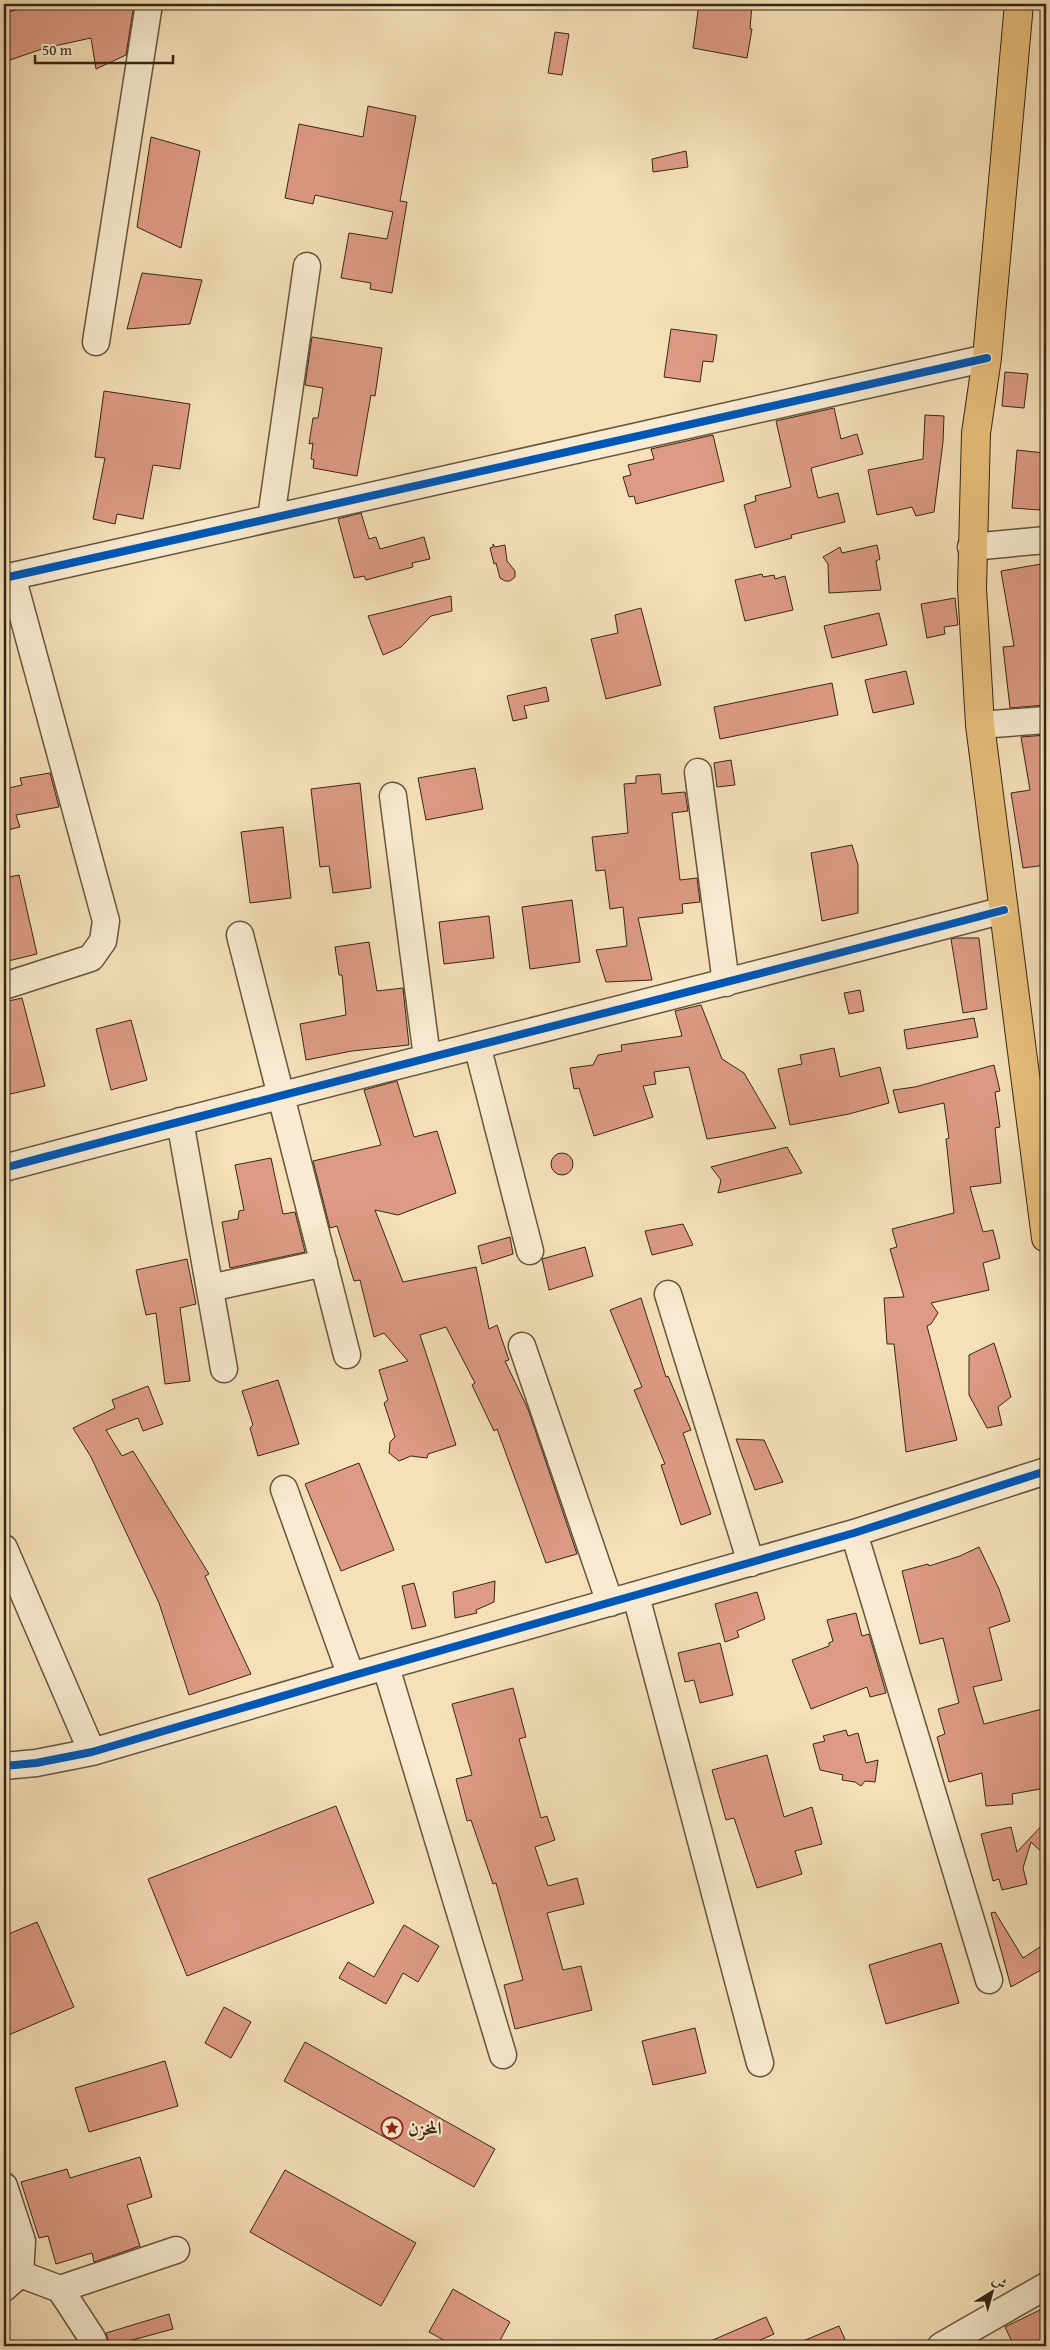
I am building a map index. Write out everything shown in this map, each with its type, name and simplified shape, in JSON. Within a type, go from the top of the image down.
[{"type":"main road","points":[[1019,4],[987,358],[976,433],[971,547],[980,725],[1046,1238]]},
{"type":"street","points":[[96,342],[149,4]]},
{"type":"street","points":[[271,518],[307,266]]},
{"type":"street","points":[[4,986],[91,958],[103,941],[106,921],[8,577],[987,358]]},
{"type":"street","points":[[971,547],[1046,540]]},
{"type":"street","points":[[980,725],[1046,720]]},
{"type":"street","points":[[698,772],[726,983]]},
{"type":"street","points":[[393,796],[427,1057]]},
{"type":"street","points":[[4,1168],[180,1120],[726,983],[1004,910]]},
{"type":"street","points":[[240,935],[348,1354]]},
{"type":"street","points":[[477,1044],[530,1251]]},
{"type":"street","points":[[180,1120],[224,1369]]},
{"type":"street","points":[[210,1288],[324,1264]]},
{"type":"street","points":[[668,1294],[751,1563]]},
{"type":"street","points":[[522,1346],[610,1603]]},
{"type":"street","points":[[4,1766],[36,1763],[92,1752],[351,1676],[854,1533],[1046,1471]]},
{"type":"street","points":[[284,1489],[351,1676]]},
{"type":"street","points":[[854,1533],[989,1980]]},
{"type":"street","points":[[4,1548],[92,1752]]},
{"type":"street","points":[[636,1596],[760,2063]]},
{"type":"street","points":[[386,1667],[503,2056]]},
{"type":"street","points":[[4,2186],[22,2241],[12,2281],[60,2289],[176,2250]]},
{"type":"street","points":[[941,2346],[1046,2286]]},
{"type":"street","points":[[60,2289],[92,2338],[94,2346]]},
{"type":"building","points":[[39,4],[134,4],[126,55],[96,69],[91,38],[45,48],[4,62],[4,13]]},
{"type":"building","points":[[699,4],[752,4],[750,29],[752,29],[747,58],[693,48]]},
{"type":"building","points":[[555,32],[569,34],[562,75],[548,73]]},
{"type":"building","points":[[368,106],[416,116],[400,201],[407,202],[392,293],[370,289],[371,283],[341,278],[349,233],[387,239],[393,212],[315,195],[313,204],[285,198],[299,124],[363,137]]},
{"type":"building","points":[[151,137],[200,151],[181,248],[137,227]]},
{"type":"building","points":[[686,151],[688,167],[653,172],[652,159]]},
{"type":"building","points":[[142,273],[202,280],[190,324],[127,329]]},
{"type":"building","points":[[671,329],[717,335],[713,362],[703,361],[700,382],[664,377]]},
{"type":"building","points":[[312,337],[382,348],[375,396],[371,395],[357,476],[313,468],[314,460],[311,459],[313,443],[309,444],[313,418],[318,418],[323,388],[305,385]]},
{"type":"building","points":[[1005,372],[1028,374],[1024,408],[1002,406]]},
{"type":"building","points":[[104,391],[190,404],[180,469],[153,465],[143,519],[117,514],[115,524],[93,519],[105,458],[95,457]]},
{"type":"building","points":[[834,408],[841,439],[857,434],[863,454],[811,468],[818,498],[838,493],[845,522],[791,535],[792,538],[755,548],[744,505],[756,501],[755,496],[791,487],[776,421]]},
{"type":"building","points":[[925,415],[944,416],[943,442],[934,512],[916,516],[912,507],[877,515],[868,470],[923,459]]},
{"type":"building","points":[[713,435],[724,481],[636,504],[634,496],[629,497],[623,477],[631,475],[628,465],[654,459],[651,449]]},
{"type":"building","points":[[1017,450],[1044,453],[1040,510],[1012,508]]},
{"type":"building","points":[[361,513],[369,539],[376,537],[380,549],[424,537],[430,559],[412,563],[413,567],[366,580],[364,576],[354,578],[338,519]]},
{"type":"building","points":[[493,544],[495,547],[505,545],[507,561],[515,571],[515,577],[510,581],[500,578],[490,548],[493,547]]},
{"type":"building","points":[[877,545],[880,559],[876,561],[881,590],[829,593],[828,564],[823,557],[840,547],[842,553]]},
{"type":"building","points":[[1041,564],[1046,594],[1046,705],[1010,708],[1003,647],[1014,646],[1001,571]]},
{"type":"building","points":[[762,574],[763,577],[774,575],[775,579],[785,576],[793,610],[745,621],[735,580]]},
{"type":"building","points":[[451,596],[452,611],[431,616],[401,647],[383,655],[368,616]]},
{"type":"building","points":[[955,598],[958,625],[944,627],[945,634],[927,638],[921,604]]},
{"type":"building","points":[[641,608],[661,685],[606,699],[591,639],[618,633],[615,615]]},
{"type":"building","points":[[879,613],[887,645],[832,658],[824,626]]},
{"type":"building","points":[[906,671],[914,704],[873,713],[865,680]]},
{"type":"building","points":[[832,683],[838,715],[720,739],[714,707]]},
{"type":"building","points":[[546,687],[549,701],[524,706],[527,718],[513,721],[507,696]]},
{"type":"building","points":[[1046,735],[1046,865],[1023,868],[1011,793],[1030,790],[1021,737]]},
{"type":"building","points":[[731,760],[735,785],[717,787],[714,763]]},
{"type":"building","points":[[475,768],[483,809],[426,820],[418,778]]},
{"type":"building","points":[[50,773],[59,807],[16,815],[20,827],[4,831],[4,786],[8,785],[9,788],[22,785],[20,778]]},
{"type":"building","points":[[660,774],[662,794],[685,792],[688,811],[672,813],[680,880],[697,878],[700,902],[682,904],[683,913],[638,918],[652,980],[606,982],[596,950],[627,946],[623,907],[610,909],[605,870],[596,871],[592,837],[628,833],[624,784],[636,783],[636,776]]},
{"type":"building","points":[[360,783],[371,888],[333,893],[329,866],[320,867],[311,789]]},
{"type":"building","points":[[283,827],[291,898],[250,903],[241,832]]},
{"type":"building","points":[[852,845],[858,865],[858,913],[822,921],[811,853]]},
{"type":"building","points":[[19,875],[37,954],[4,962],[4,878]]},
{"type":"building","points":[[572,900],[580,962],[530,969],[522,907]]},
{"type":"building","points":[[489,916],[494,958],[444,964],[439,922]]},
{"type":"building","points":[[979,938],[987,1009],[963,1013],[951,939]]},
{"type":"building","points":[[369,942],[377,991],[403,988],[409,1045],[352,1051],[306,1060],[300,1024],[346,1015],[342,975],[339,975],[335,947]]},
{"type":"building","points":[[860,990],[864,1011],[849,1014],[844,993]]},
{"type":"building","points":[[22,998],[45,1086],[6,1095],[4,1086],[4,1002]]},
{"type":"building","points":[[701,1005],[722,1059],[744,1073],[776,1128],[707,1139],[689,1067],[654,1072],[656,1084],[643,1086],[653,1117],[594,1136],[579,1088],[574,1089],[570,1068],[593,1065],[598,1055],[622,1051],[621,1045],[682,1036],[675,1011]]},
{"type":"building","points":[[974,1018],[978,1037],[907,1049],[904,1030]]},
{"type":"building","points":[[131,1020],[147,1080],[111,1090],[96,1029]]},
{"type":"building","points":[[834,1048],[840,1077],[880,1067],[889,1103],[849,1114],[790,1125],[778,1069],[802,1064],[800,1055]]},
{"type":"building","points":[[994,1065],[1000,1091],[995,1092],[1000,1127],[995,1128],[1001,1183],[970,1187],[983,1232],[993,1230],[1000,1258],[983,1263],[989,1290],[931,1303],[938,1313],[931,1324],[927,1326],[957,1440],[906,1452],[894,1344],[887,1344],[884,1298],[904,1297],[890,1249],[897,1247],[892,1229],[954,1213],[946,1139],[949,1138],[944,1103],[899,1113],[893,1090],[915,1087]]},
{"type":"building","points":[[397,1081],[414,1137],[437,1131],[456,1193],[398,1215],[375,1210],[403,1282],[476,1267],[489,1329],[497,1325],[509,1360],[505,1361],[528,1409],[577,1554],[546,1563],[497,1429],[494,1431],[472,1385],[475,1383],[446,1327],[420,1335],[456,1445],[428,1454],[427,1458],[411,1456],[399,1461],[389,1453],[390,1442],[395,1437],[384,1403],[388,1400],[379,1370],[408,1361],[384,1333],[374,1337],[360,1280],[354,1281],[337,1226],[330,1228],[313,1161],[381,1145],[364,1090]]},
{"type":"building","points":[[787,1147],[802,1173],[718,1193],[721,1180],[711,1167]]},
{"type":"building","points":[[562,1153],[570,1156],[573,1164],[570,1172],[562,1175],[554,1172],[551,1164],[554,1156]]},
{"type":"building","points":[[271,1158],[283,1214],[295,1212],[305,1252],[230,1268],[222,1222],[238,1219],[239,1211],[244,1210],[235,1165]]},
{"type":"building","points":[[683,1224],[693,1245],[652,1255],[645,1231]]},
{"type":"building","points":[[510,1237],[513,1254],[482,1264],[478,1246]]},
{"type":"building","points":[[585,1247],[593,1276],[549,1290],[542,1259]]},
{"type":"building","points":[[187,1259],[196,1304],[180,1308],[190,1381],[165,1384],[156,1313],[146,1315],[136,1270]]},
{"type":"building","points":[[641,1298],[666,1377],[668,1376],[691,1430],[683,1433],[711,1514],[681,1525],[661,1465],[665,1464],[634,1390],[642,1387],[610,1310]]},
{"type":"building","points":[[994,1343],[1011,1397],[998,1407],[1002,1425],[987,1428],[969,1395],[969,1355]]},
{"type":"building","points":[[278,1380],[299,1444],[258,1456],[250,1428],[253,1425],[242,1391]]},
{"type":"building","points":[[148,1386],[163,1424],[143,1431],[138,1418],[106,1430],[122,1456],[133,1451],[209,1574],[205,1576],[251,1674],[189,1695],[159,1603],[91,1457],[73,1428],[115,1408],[112,1400]]},
{"type":"building","points":[[736,1439],[764,1440],[783,1482],[755,1490]]},
{"type":"building","points":[[359,1463],[394,1550],[341,1571],[305,1484]]},
{"type":"building","points":[[979,1547],[999,1589],[1010,1621],[989,1628],[1002,1680],[973,1687],[984,1724],[1046,1708],[1046,1788],[1012,1794],[1013,1804],[986,1806],[982,1773],[949,1782],[937,1737],[945,1734],[938,1709],[959,1703],[943,1638],[920,1644],[902,1571],[928,1564],[929,1566],[960,1556]]},
{"type":"building","points":[[495,1581],[494,1602],[476,1610],[477,1613],[455,1618],[453,1592]]},
{"type":"building","points":[[414,1583],[426,1626],[412,1629],[402,1586]]},
{"type":"building","points":[[757,1592],[765,1619],[737,1631],[739,1637],[725,1642],[715,1604]]},
{"type":"building","points":[[856,1613],[862,1636],[869,1634],[886,1693],[870,1697],[867,1687],[811,1709],[792,1660],[829,1646],[829,1643],[833,1641],[827,1620]]},
{"type":"building","points":[[720,1643],[733,1695],[700,1703],[694,1680],[685,1682],[678,1653]]},
{"type":"building","points":[[513,1688],[526,1737],[519,1739],[541,1818],[547,1816],[555,1840],[535,1847],[548,1886],[577,1878],[584,1904],[547,1913],[563,1970],[581,1966],[592,2010],[515,2029],[504,1985],[523,1980],[496,1883],[493,1884],[471,1820],[467,1821],[456,1779],[472,1775],[452,1704]]},
{"type":"building","points":[[846,1730],[848,1736],[858,1733],[866,1763],[878,1760],[875,1782],[865,1781],[861,1786],[855,1782],[842,1780],[843,1775],[820,1770],[813,1744],[825,1741],[823,1736]]},
{"type":"building","points":[[767,1755],[784,1817],[812,1807],[822,1844],[795,1851],[802,1874],[757,1888],[734,1818],[726,1820],[712,1770]]},
{"type":"building","points":[[336,1806],[374,1903],[187,1976],[148,1879]]},
{"type":"building","points":[[1046,1821],[1046,1856],[1031,1842],[1023,1868],[1027,1884],[1002,1890],[999,1879],[993,1881],[981,1834],[1011,1827],[1017,1852]]},
{"type":"building","points":[[995,1912],[1023,1958],[1046,1943],[1046,1967],[1011,1987],[991,1913]]},
{"type":"building","points":[[37,1922],[74,2007],[4,2037],[4,1936]]},
{"type":"building","points":[[404,1925],[439,1946],[418,1982],[403,1973],[386,2004],[339,1978],[348,1962],[374,1977]]},
{"type":"building","points":[[941,1943],[959,2003],[886,2024],[869,1965]]},
{"type":"building","points":[[224,2007],[251,2022],[231,2058],[205,2043]]},
{"type":"building","points":[[695,2028],[706,2073],[653,2085],[642,2041]]},
{"type":"building","points":[[305,2042],[495,2149],[474,2187],[284,2081]]},
{"type":"building","points":[[165,2061],[178,2106],[89,2132],[75,2088]]},
{"type":"building","points":[[140,2157],[152,2197],[127,2205],[140,2246],[94,2262],[92,2253],[56,2264],[48,2236],[39,2238],[21,2182],[67,2169],[70,2178]]},
{"type":"building","points":[[285,2170],[416,2243],[381,2306],[250,2232]]},
{"type":"building","points":[[453,2289],[510,2322],[497,2346],[454,2346],[429,2332]]},
{"type":"building","points":[[1046,2307],[1046,2346],[1014,2346],[1005,2327]]},
{"type":"building","points":[[169,2314],[173,2329],[110,2346],[106,2333]]},
{"type":"building","points":[[766,2317],[774,2334],[747,2346],[699,2346]]},
{"type":"building","points":[[839,2326],[848,2346],[791,2346]]},
{"type":"cycle path","points":[[4,578],[987,358]]},
{"type":"cycle path","points":[[4,1168],[1004,910]]},
{"type":"cycle path","points":[[4,1766],[36,1763],[92,1752],[351,1676],[854,1533],[1046,1471]]},
{"type":"place","name":"المخزن","points":[[392,2128]]}]
